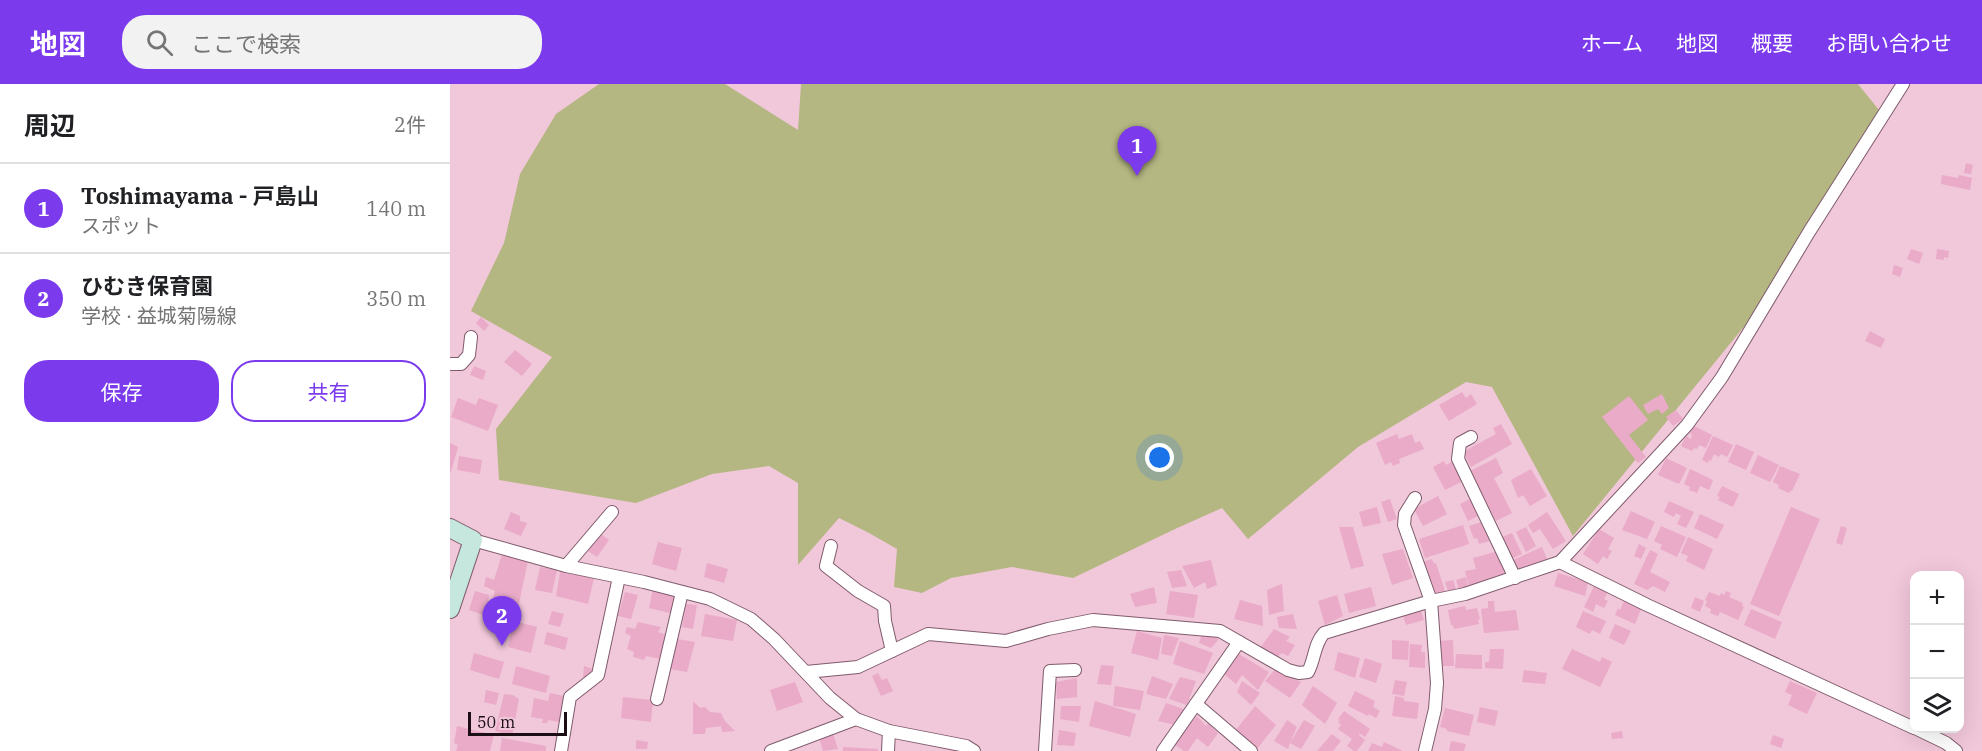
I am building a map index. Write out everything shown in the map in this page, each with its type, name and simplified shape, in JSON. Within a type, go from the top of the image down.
[{"type":"main road","points":[[450,528],[473,540],[450,609]]},
{"type":"street","points":[[806,672],[858,667],[928,634],[1006,641],[1048,629],[1093,620],[1220,632],[1288,670],[1299,673],[1308,672],[1323,633],[1431,601],[1465,594],[1560,562],[1687,425],[1722,377],[1809,232],[1903,84]]},
{"type":"street","points":[[450,364],[461,364],[470,355],[471,337]]},
{"type":"street","points":[[1471,437],[1460,443],[1458,459],[1515,578]]},
{"type":"street","points":[[1415,498],[1405,514],[1404,525],[1431,601],[1437,682],[1435,709],[1425,751]]},
{"type":"street","points":[[566,566],[612,512]]},
{"type":"street","points":[[473,540],[566,566],[710,599],[751,619],[774,639],[830,698],[856,718],[889,731],[966,746],[974,751]]},
{"type":"street","points":[[831,546],[826,566],[858,591],[884,606],[891,651]]},
{"type":"street","points":[[1560,562],[1647,605],[1910,726]]},
{"type":"street","points":[[561,751],[570,697],[598,675],[619,577]]},
{"type":"street","points":[[657,699],[682,592]]},
{"type":"street","points":[[1163,751],[1239,642]]},
{"type":"street","points":[[1046,751],[1050,670],[1075,669]]},
{"type":"street","points":[[1196,704],[1251,751]]},
{"type":"street","points":[[771,751],[856,718]]},
{"type":"street","points":[[888,751],[889,731]]},
{"type":"street","points":[[1925,733],[1946,743],[1956,751]]},
{"type":"green space","points":[[599,84],[725,84],[798,130],[801,84],[1858,84],[1883,115],[1778,285],[1573,536],[1492,387],[1466,382],[1358,447],[1248,539],[1222,508],[1073,578],[1012,567],[951,578],[922,593],[894,587],[897,549],[839,518],[798,565],[798,483],[769,466],[712,474],[636,503],[499,480],[496,429],[552,357],[471,311],[504,243],[520,174],[556,114]]},
{"type":"building","points":[[1966,163],[1973,165],[1971,174],[1964,173]]},
{"type":"building","points":[[1942,175],[1972,178],[1970,190],[1941,184]]},
{"type":"building","points":[[1911,249],[1923,253],[1919,264],[1907,259]]},
{"type":"building","points":[[1937,249],[1949,251],[1948,258],[1936,259]]},
{"type":"building","points":[[1894,265],[1903,268],[1900,277],[1892,274]]},
{"type":"building","points":[[481,317],[489,325],[484,331],[476,323]]},
{"type":"building","points":[[1870,331],[1885,339],[1881,348],[1865,341]]},
{"type":"building","points":[[515,350],[532,364],[522,376],[504,362]]},
{"type":"building","points":[[474,366],[486,371],[483,380],[470,375]]},
{"type":"building","points":[[1462,392],[1466,398],[1471,394],[1477,404],[1449,421],[1439,405]]},
{"type":"building","points":[[1662,394],[1669,408],[1662,414],[1658,409],[1648,414],[1643,405]]},
{"type":"building","points":[[1629,396],[1648,420],[1629,435],[1646,457],[1638,463],[1602,417]]},
{"type":"building","points":[[458,398],[476,405],[479,398],[498,405],[488,431],[451,417]]},
{"type":"building","points":[[1676,410],[1683,419],[1673,426],[1666,417]]},
{"type":"building","points":[[1501,424],[1512,444],[1471,467],[1463,452],[1496,434],[1493,428]]},
{"type":"building","points":[[1694,426],[1712,435],[1706,448],[1699,445],[1692,451],[1681,446],[1686,436],[1691,439],[1692,434],[1690,434]]},
{"type":"building","points":[[1397,434],[1399,439],[1412,434],[1415,443],[1420,441],[1424,449],[1399,459],[1400,463],[1393,466],[1391,462],[1385,465],[1376,443]]},
{"type":"building","points":[[1713,436],[1733,445],[1727,457],[1714,454],[1708,463],[1702,460]]},
{"type":"building","points":[[450,443],[458,447],[451,472],[450,472]]},
{"type":"building","points":[[1736,444],[1754,452],[1746,470],[1728,462]]},
{"type":"building","points":[[1758,455],[1779,465],[1770,482],[1750,473]]},
{"type":"building","points":[[459,456],[482,460],[480,474],[457,470]]},
{"type":"building","points":[[1496,458],[1503,473],[1494,478],[1512,513],[1496,521],[1470,471]]},
{"type":"building","points":[[1666,458],[1687,468],[1679,484],[1658,475]]},
{"type":"building","points":[[1444,461],[1446,465],[1453,461],[1463,481],[1445,490],[1433,467]]},
{"type":"building","points":[[1780,466],[1800,474],[1789,493],[1778,488],[1779,485],[1773,482]]},
{"type":"building","points":[[1531,469],[1547,496],[1530,506],[1523,495],[1518,498],[1511,480]]},
{"type":"building","points":[[1690,469],[1713,480],[1709,490],[1700,486],[1697,493],[1689,490],[1690,487],[1684,484]]},
{"type":"building","points":[[1722,486],[1739,494],[1733,507],[1718,500],[1720,497],[1717,496]]},
{"type":"building","points":[[1438,496],[1447,514],[1423,526],[1414,509]]},
{"type":"building","points":[[1474,497],[1480,515],[1468,521],[1460,504]]},
{"type":"building","points":[[1390,499],[1397,519],[1388,522],[1381,502]]},
{"type":"building","points":[[1669,501],[1694,512],[1686,528],[1677,524],[1681,516],[1676,513],[1674,517],[1664,512]]},
{"type":"building","points":[[1377,507],[1381,523],[1363,527],[1359,512]]},
{"type":"building","points":[[1791,507],[1820,519],[1779,616],[1750,604]]},
{"type":"building","points":[[1631,511],[1655,522],[1647,539],[1622,530]]},
{"type":"building","points":[[511,512],[520,516],[520,521],[527,523],[521,536],[504,529]]},
{"type":"building","points":[[1547,512],[1566,541],[1553,549],[1540,529],[1533,533],[1528,525]]},
{"type":"building","points":[[1700,514],[1724,525],[1717,539],[1694,528]]},
{"type":"building","points":[[1484,521],[1490,541],[1479,544],[1477,538],[1474,539],[1469,526]]},
{"type":"building","points":[[1463,525],[1469,544],[1425,558],[1419,539]]},
{"type":"building","points":[[1661,526],[1686,537],[1677,557],[1660,549],[1662,545],[1654,541]]},
{"type":"building","points":[[1841,526],[1847,528],[1842,545],[1836,543]]},
{"type":"building","points":[[1339,527],[1353,527],[1364,566],[1351,569]]},
{"type":"building","points":[[1526,527],[1536,546],[1526,552],[1516,532]]},
{"type":"building","points":[[1599,529],[1614,538],[1608,549],[1612,551],[1607,559],[1603,556],[1598,564],[1583,554]]},
{"type":"building","points":[[1512,533],[1522,554],[1511,559],[1502,537]]},
{"type":"building","points":[[601,534],[609,540],[597,557],[588,551]]},
{"type":"building","points":[[1688,537],[1713,549],[1704,570],[1686,561],[1688,556],[1681,553]]},
{"type":"building","points":[[658,542],[682,548],[676,571],[652,564]]},
{"type":"building","points":[[1639,544],[1646,548],[1641,559],[1634,556]]},
{"type":"building","points":[[1542,547],[1547,559],[1518,572],[1513,560]]},
{"type":"building","points":[[1403,549],[1413,578],[1392,585],[1382,554]]},
{"type":"building","points":[[1650,550],[1658,554],[1650,572],[1670,582],[1665,592],[1653,586],[1647,590],[1634,584]]},
{"type":"building","points":[[1498,551],[1505,576],[1469,587],[1465,571],[1476,569],[1473,558]]},
{"type":"building","points":[[502,554],[528,561],[518,608],[492,601],[495,591],[484,586],[486,577],[494,580]]},
{"type":"building","points":[[1432,559],[1434,564],[1436,563],[1445,591],[1435,594],[1432,585],[1429,586],[1422,562]]},
{"type":"building","points":[[1211,560],[1217,585],[1207,589],[1205,582],[1194,588],[1182,566]]},
{"type":"building","points":[[707,563],[728,569],[724,583],[704,577]]},
{"type":"building","points":[[540,567],[557,570],[552,593],[535,590]]},
{"type":"building","points":[[1181,570],[1187,586],[1172,588],[1167,572]]},
{"type":"building","points":[[560,572],[594,578],[588,604],[556,596]]},
{"type":"building","points":[[1558,573],[1588,582],[1585,596],[1554,586]]},
{"type":"building","points":[[1466,577],[1468,587],[1459,590],[1456,580]]},
{"type":"building","points":[[1453,580],[1456,589],[1448,591],[1445,582]]},
{"type":"building","points":[[1282,584],[1284,611],[1269,615],[1267,590]]},
{"type":"building","points":[[1594,586],[1608,592],[1604,599],[1608,601],[1604,608],[1596,604],[1593,612],[1584,607]]},
{"type":"building","points":[[1154,587],[1157,603],[1135,607],[1130,594]]},
{"type":"building","points":[[1371,587],[1376,606],[1349,613],[1344,594]]},
{"type":"building","points":[[653,588],[679,594],[674,614],[649,608]]},
{"type":"building","points":[[475,591],[489,595],[488,600],[491,601],[490,605],[486,604],[483,615],[469,610]]},
{"type":"building","points":[[1170,591],[1198,595],[1194,618],[1166,614]]},
{"type":"building","points":[[1726,591],[1731,593],[1729,597],[1743,603],[1744,607],[1738,620],[1720,612],[1718,616],[1710,613],[1711,609],[1705,606],[1709,592],[1720,596]]},
{"type":"building","points":[[625,592],[638,595],[631,619],[618,616]]},
{"type":"building","points":[[1337,595],[1343,616],[1325,625],[1318,601]]},
{"type":"building","points":[[1695,597],[1704,601],[1700,612],[1691,608]]},
{"type":"building","points":[[1240,600],[1262,606],[1263,626],[1234,619]]},
{"type":"building","points":[[1488,601],[1494,601],[1495,612],[1516,610],[1519,630],[1484,633],[1481,609],[1488,608]]},
{"type":"building","points":[[1624,601],[1641,609],[1635,624],[1615,615]]},
{"type":"building","points":[[686,604],[697,605],[693,629],[682,627]]},
{"type":"building","points":[[1465,606],[1466,610],[1477,608],[1479,624],[1454,629],[1448,610]]},
{"type":"building","points":[[1420,608],[1424,620],[1406,625],[1402,613]]},
{"type":"building","points":[[1751,609],[1782,622],[1775,639],[1744,625]]},
{"type":"building","points":[[552,611],[564,614],[560,627],[548,624]]},
{"type":"building","points":[[1583,611],[1606,621],[1600,634],[1592,630],[1590,634],[1576,627]]},
{"type":"building","points":[[705,614],[737,620],[733,641],[701,636]]},
{"type":"building","points":[[1293,614],[1297,629],[1279,628],[1277,617]]},
{"type":"building","points":[[514,621],[537,627],[531,653],[508,647]]},
{"type":"building","points":[[638,622],[661,627],[658,632],[667,635],[660,659],[646,656],[644,660],[633,657],[634,652],[627,649],[631,636],[625,633],[627,627],[635,629]]},
{"type":"building","points":[[1615,624],[1631,631],[1624,645],[1609,638]]},
{"type":"building","points":[[1274,629],[1290,637],[1286,641],[1295,645],[1288,656],[1282,653],[1276,658],[1260,648]]},
{"type":"building","points":[[1203,630],[1219,639],[1211,648],[1199,643]]},
{"type":"building","points":[[1137,631],[1162,638],[1158,660],[1131,653]]},
{"type":"building","points":[[547,632],[568,638],[565,650],[544,644]]},
{"type":"building","points":[[1164,635],[1179,638],[1172,656],[1161,654]]},
{"type":"building","points":[[677,639],[695,642],[687,672],[670,669]]},
{"type":"building","points":[[1392,640],[1409,641],[1408,660],[1392,659]]},
{"type":"building","points":[[1453,640],[1454,666],[1441,666],[1439,641]]},
{"type":"building","points":[[1180,641],[1213,653],[1204,674],[1173,664]]},
{"type":"building","points":[[1410,644],[1422,645],[1421,652],[1425,652],[1425,668],[1409,667]]},
{"type":"building","points":[[1490,649],[1504,649],[1503,669],[1485,668],[1485,662],[1489,662]]},
{"type":"building","points":[[1572,649],[1600,662],[1602,657],[1612,662],[1600,687],[1562,669]]},
{"type":"building","points":[[1338,652],[1360,658],[1355,678],[1334,670]]},
{"type":"building","points":[[474,653],[504,662],[499,679],[470,670]]},
{"type":"building","points":[[1239,654],[1269,672],[1258,690],[1242,675],[1236,684],[1224,674]]},
{"type":"building","points":[[1456,654],[1482,655],[1482,669],[1455,668]]},
{"type":"building","points":[[1365,658],[1382,664],[1376,683],[1359,677]]},
{"type":"building","points":[[1101,665],[1114,666],[1111,685],[1097,684]]},
{"type":"building","points":[[516,666],[550,676],[546,693],[512,684]]},
{"type":"building","points":[[584,666],[593,669],[592,678],[583,677]]},
{"type":"building","points":[[1276,668],[1301,682],[1290,698],[1265,681]]},
{"type":"building","points":[[1524,670],[1547,673],[1545,684],[1522,682]]},
{"type":"building","points":[[878,673],[882,680],[887,678],[893,691],[881,696],[872,676]]},
{"type":"building","points":[[1152,676],[1173,684],[1166,699],[1146,694]]},
{"type":"building","points":[[1180,677],[1196,681],[1187,705],[1169,699]]},
{"type":"building","points":[[1077,678],[1077,697],[1057,699],[1056,682]]},
{"type":"building","points":[[1395,680],[1407,682],[1404,696],[1392,694]]},
{"type":"building","points":[[1242,681],[1260,693],[1251,705],[1237,692]]},
{"type":"building","points":[[1790,681],[1817,693],[1807,714],[1788,705],[1792,695],[1785,692]]},
{"type":"building","points":[[795,682],[803,702],[777,711],[770,690]]},
{"type":"building","points":[[1115,686],[1144,691],[1140,710],[1113,706]]},
{"type":"building","points":[[1313,686],[1337,703],[1325,724],[1302,705]]},
{"type":"building","points":[[486,690],[499,693],[496,705],[484,702]]},
{"type":"building","points":[[1355,691],[1375,701],[1373,707],[1380,711],[1376,718],[1348,706]]},
{"type":"building","points":[[550,693],[564,696],[559,722],[548,720],[547,723],[542,723],[543,719],[531,717],[534,698],[548,701]]},
{"type":"building","points":[[504,694],[513,695],[519,699],[512,736],[495,731]]},
{"type":"building","points":[[1395,696],[1404,698],[1404,701],[1419,703],[1417,719],[1392,716]]},
{"type":"building","points":[[623,697],[653,700],[651,722],[621,718]]},
{"type":"building","points":[[693,701],[700,708],[705,707],[710,712],[721,713],[735,731],[722,732],[721,726],[706,728],[705,734],[693,734]]},
{"type":"building","points":[[1095,701],[1136,714],[1130,737],[1089,726]]},
{"type":"building","points":[[1166,703],[1186,710],[1179,726],[1158,721]]},
{"type":"building","points":[[1061,706],[1081,706],[1079,722],[1060,719]]},
{"type":"building","points":[[1255,706],[1276,725],[1257,749],[1235,731]]},
{"type":"building","points":[[1480,707],[1498,711],[1495,726],[1477,722]]},
{"type":"building","points":[[1445,708],[1474,715],[1469,736],[1440,727]]},
{"type":"building","points":[[1344,711],[1370,729],[1365,737],[1359,733],[1365,740],[1357,751],[1347,746],[1352,739],[1338,729],[1341,725],[1338,719]]},
{"type":"building","points":[[1197,716],[1206,726],[1208,723],[1218,733],[1208,747],[1197,738],[1188,751],[1184,751],[1174,744]]},
{"type":"building","points":[[1287,720],[1297,727],[1288,749],[1274,741]]},
{"type":"building","points":[[1304,720],[1315,726],[1301,749],[1290,743]]},
{"type":"building","points":[[457,726],[494,735],[490,751],[456,751],[458,745],[454,743]]},
{"type":"building","points":[[832,730],[838,749],[823,751],[818,734]]},
{"type":"building","points":[[1059,730],[1076,733],[1074,746],[1057,745]]},
{"type":"building","points":[[1622,731],[1623,738],[1612,739],[1611,733]]},
{"type":"building","points":[[1332,734],[1341,741],[1333,751],[1317,751]]},
{"type":"building","points":[[1773,735],[1784,739],[1781,748],[1770,744]]},
{"type":"building","points":[[502,738],[546,746],[546,751],[500,751]]},
{"type":"building","points":[[636,740],[648,742],[647,749],[636,749]]},
{"type":"building","points":[[1451,741],[1466,744],[1464,751],[1449,751]]},
{"type":"building","points":[[1384,742],[1403,751],[1368,751],[1372,743],[1382,747]]},
{"type":"building","points":[[843,747],[878,749],[878,751],[843,751]]},
{"type":"place","name":"Toshimayama - 戸島山","points":[[1137,176]]},
{"type":"place","name":"ひむき保育園","points":[[502,646]]}]
